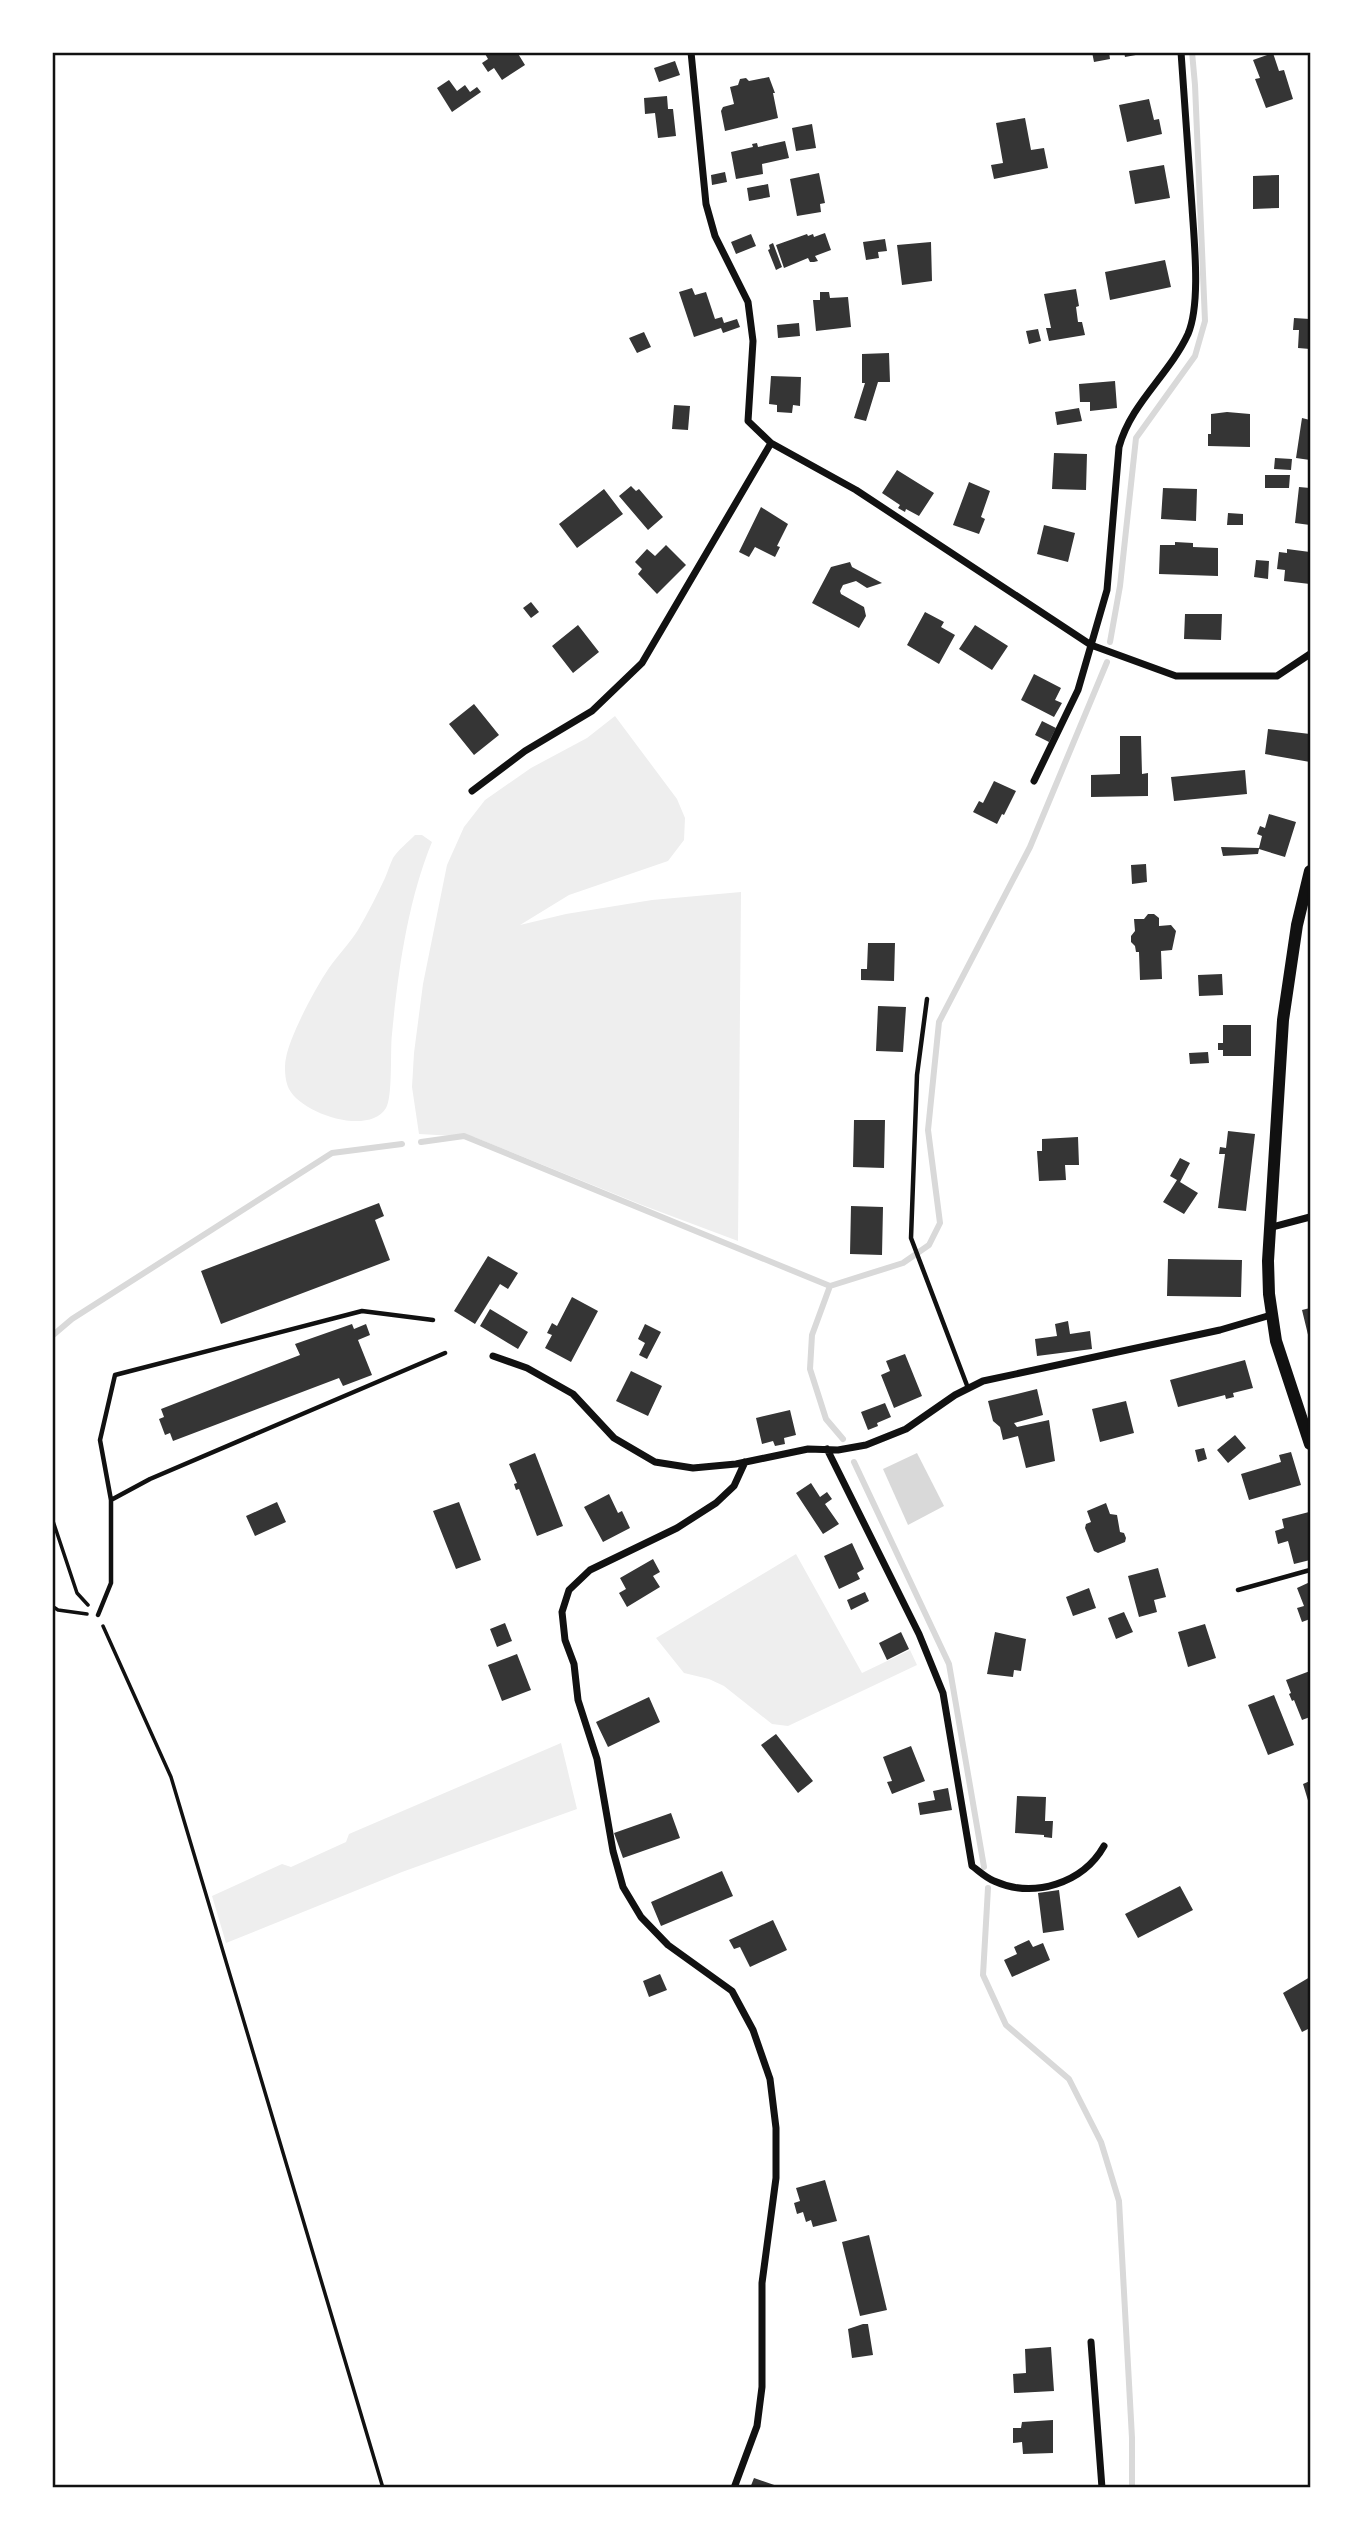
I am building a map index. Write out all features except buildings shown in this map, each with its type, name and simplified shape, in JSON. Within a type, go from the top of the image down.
[{"type":"street","points":[[691,52],[706,204],[715,236],[748,302],[753,341],[748,421],[771,443],[856,489],[1091,645],[1176,676],[1277,677],[1311,654]]},
{"type":"street","points":[[1034,781],[1078,690],[1107,590],[1119,447],[1125,428],[1172,362],[1189,332],[1194,302],[1195,252],[1181,52]]},
{"type":"street","points":[[472,791],[525,751],[592,711],[642,663],[771,443]]},
{"type":"street","points":[[1311,871],[1289,972],[1268,1228],[1271,1315],[1276,1340],[1311,1444]]},
{"type":"street","points":[[1268,1228],[1311,1217]]},
{"type":"street","points":[[493,1356],[527,1368],[573,1394],[614,1438],[655,1462],[693,1468],[745,1462],[808,1449],[866,1445],[905,1429],[983,1381],[1220,1330],[1271,1315]]},
{"type":"street","points":[[827,1449],[919,1633],[943,1693],[972,1866],[994,1881],[1020,1887],[1039,1887],[1063,1883],[1081,1873],[1097,1858],[1104,1846]]},
{"type":"street","points":[[734,2487],[757,2426],[762,2387],[762,2283],[776,2178],[776,2128],[770,2079],[753,2030],[732,1991],[668,1945],[641,1917],[623,1887],[612,1851],[597,1759],[578,1700],[575,1664],[565,1640],[562,1612],[569,1590],[590,1570],[677,1528],[716,1503],[734,1486],[745,1462]]},
{"type":"street","points":[[1091,2342],[1102,2487]]},
{"type":"lane","points":[[927,999],[916,1075],[911,1238],[969,1388]]},
{"type":"lane","points":[[98,1615],[111,1583],[111,1500],[100,1440],[115,1375],[362,1311],[433,1320]]},
{"type":"lane","points":[[111,1500],[150,1479],[444,1353]]},
{"type":"lane","points":[[1238,1590],[1311,1570]]},
{"type":"path","points":[[52,1518],[77,1592],[98,1615],[171,1777],[383,2487]]},
{"type":"path","points":[[52,1606],[58,1610],[98,1615]]},
{"type":"shaded area","points":[[615,716],[677,799],[685,818],[684,840],[668,861],[569,895],[520,925],[566,914],[652,900],[741,892],[738,1241],[474,1137],[419,1134],[412,1087],[423,984],[447,865],[464,827],[485,800],[531,768],[587,738]]},
{"type":"shaded area","points":[[415,835],[422,835],[432,842],[416,888],[401,961],[392,1034],[388,1102],[386,1108],[377,1116],[365,1120],[336,1118],[307,1106],[289,1089],[285,1070],[288,1048],[329,968],[358,930],[393,858]]},
{"type":"shaded area","points":[[917,1453],[944,1506],[908,1525],[883,1469]]},
{"type":"shaded area","points":[[796,1554],[862,1673],[910,1650],[917,1665],[788,1726],[772,1724],[724,1686],[684,1673],[656,1638]]},
{"type":"shaded area","points":[[561,1743],[577,1809],[402,1872],[226,1943],[212,1896],[282,1864],[291,1867],[346,1842],[349,1834]]},
{"type":"waterway","points":[[1110,642],[1120,586],[1136,438],[1195,356],[1205,321],[1192,52]]},
{"type":"waterway","points":[[843,1439],[826,1419],[810,1369],[812,1335],[830,1286],[903,1263],[929,1245],[940,1223],[928,1130],[939,1022],[1030,847],[1107,662]]},
{"type":"waterway","points":[[421,1142],[464,1136],[830,1286]]},
{"type":"waterway","points":[[52,1336],[72,1319],[332,1153],[402,1144]]},
{"type":"waterway","points":[[854,1462],[949,1664],[984,1867]]},
{"type":"waterway","points":[[988,1888],[983,1975],[1006,2025],[1069,2079],[1101,2142],[1119,2201],[1132,2438],[1132,2488]]}]
